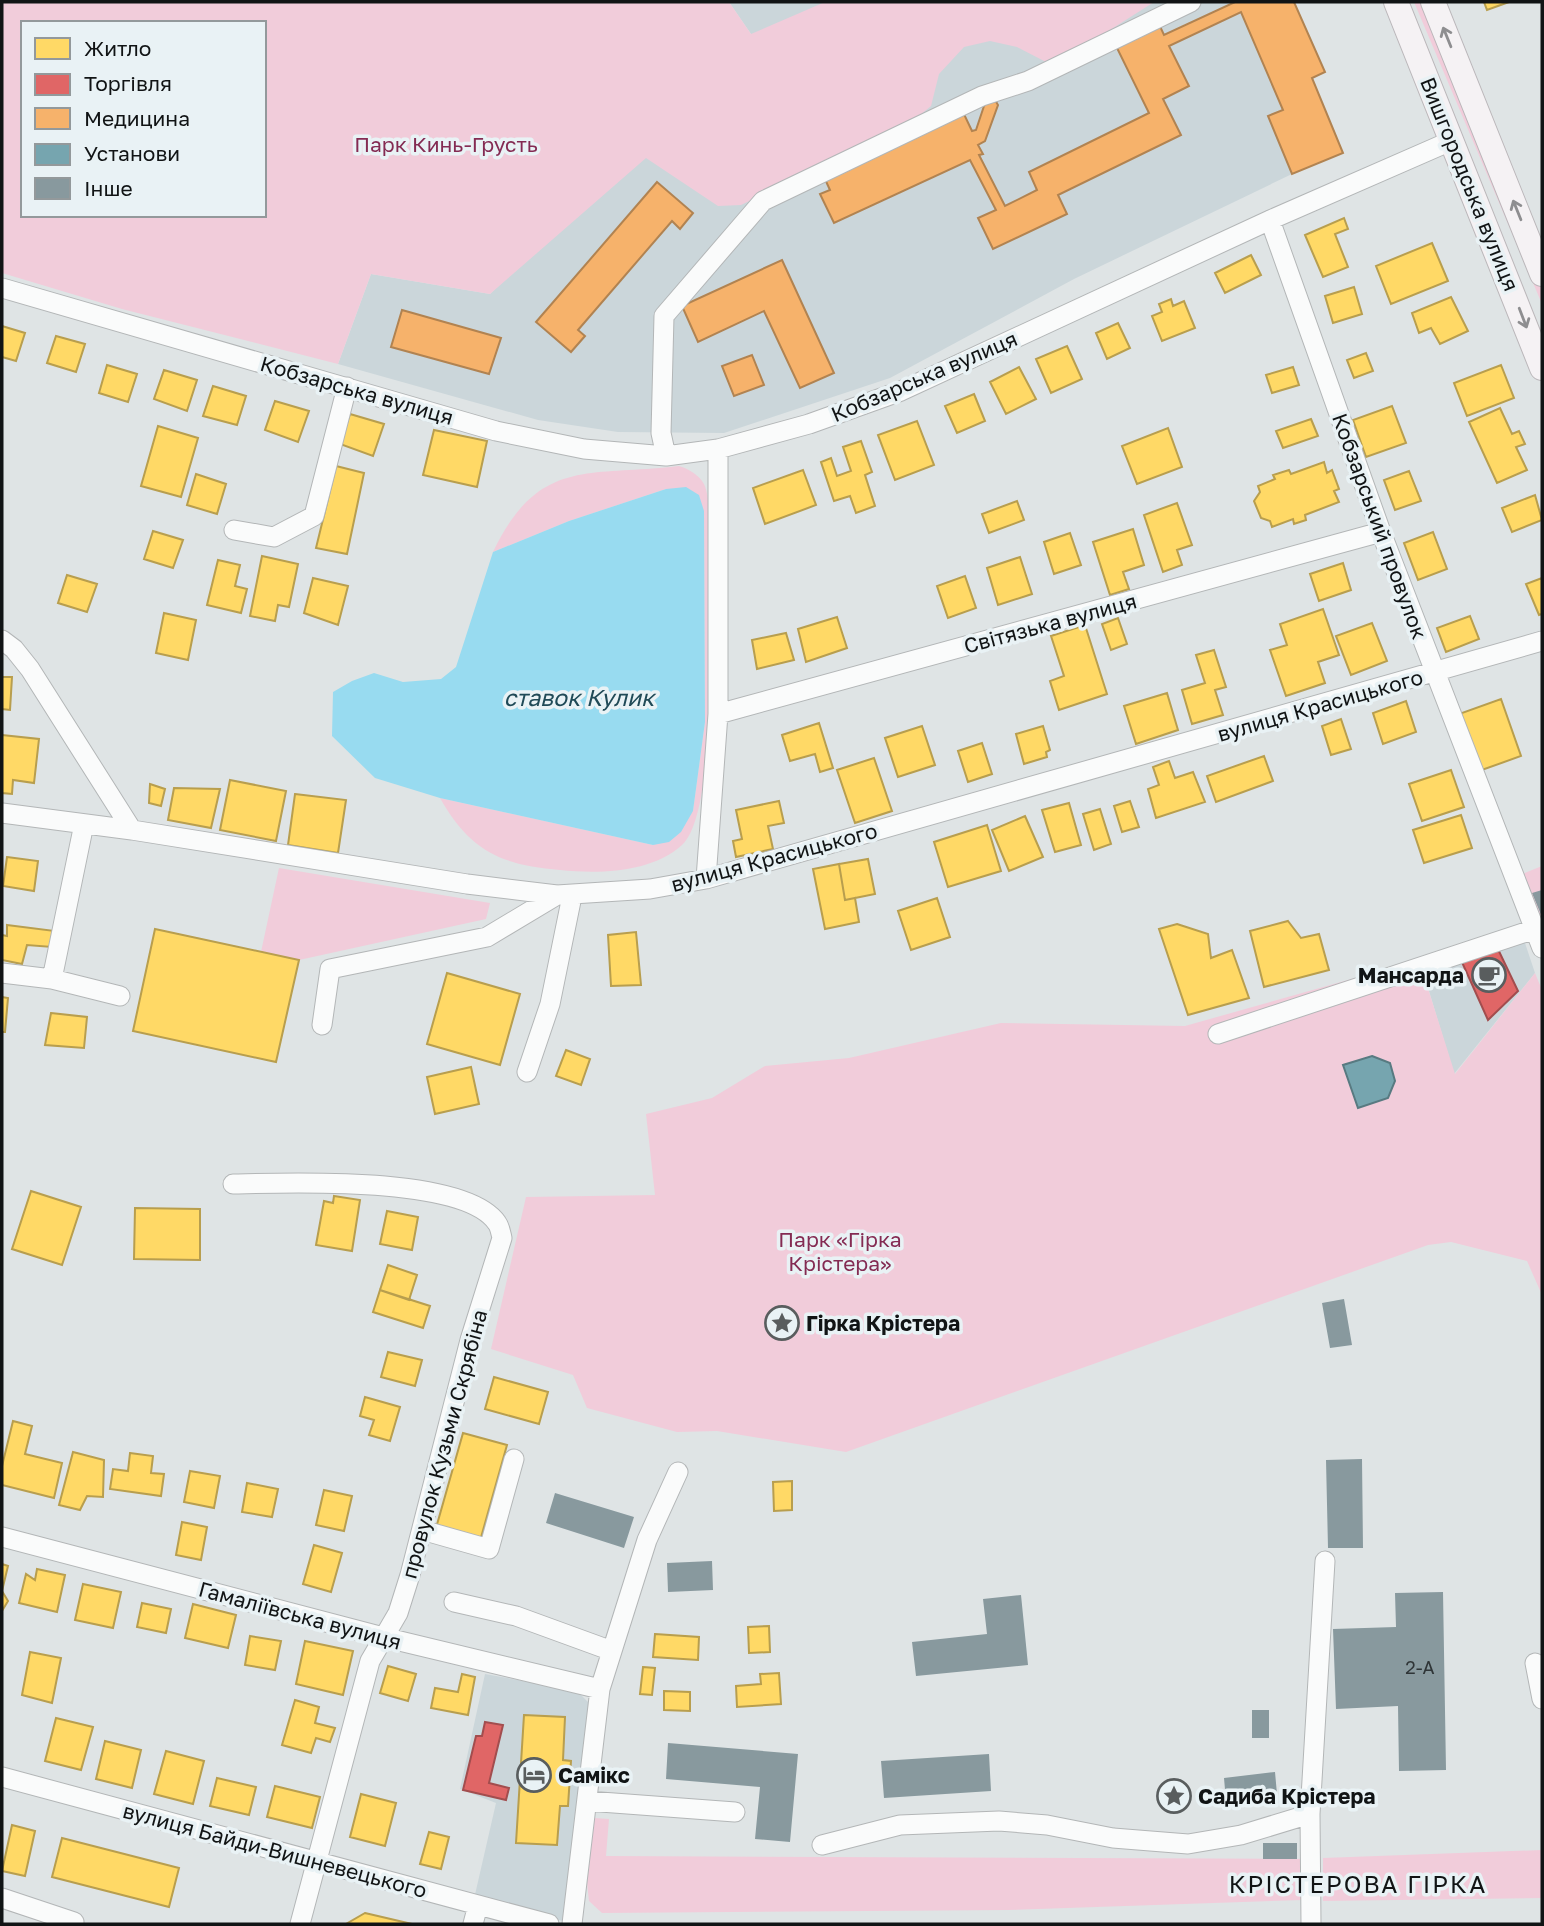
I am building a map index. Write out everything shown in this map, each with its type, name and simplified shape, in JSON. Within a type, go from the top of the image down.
[{"type":"main road","name":"Вишгородська вулиця","points":[[1396,2],[1542,368]]},
{"type":"main road","name":"Вишгородська вулиця","points":[[1433,2],[1542,274]]},
{"type":"street","points":[[666,456],[661,433],[664,316],[763,201],[982,96],[1028,81],[1191,2]]},
{"type":"street","name":"Кобзарська вулиця","points":[[2,288],[496,431],[584,449],[666,456],[718,449],[809,424],[901,391],[1270,220],[1453,140]]},
{"type":"street","name":"Кобзарський провулок","points":[[1270,220],[1381,532],[1539,939]]},
{"type":"street","points":[[234,530],[274,537],[314,516],[347,387]]},
{"type":"street","points":[[706,879],[718,714],[718,449]]},
{"type":"street","name":"Світязька вулиця","points":[[718,714],[1381,532]]},
{"type":"street","points":[[2,640],[14,649],[30,669],[132,830]]},
{"type":"street","name":"вулиця Красицького","points":[[2,813],[565,895],[650,890],[706,879],[1542,641]]},
{"type":"street","points":[[52,979],[84,824]]},
{"type":"street","points":[[322,1025],[330,969],[487,937],[565,895]]},
{"type":"street","points":[[527,1072],[548,1014],[565,895]]},
{"type":"street","points":[[1218,1034],[1539,939]]},
{"type":"street","points":[[2,973],[52,979],[120,996]]},
{"type":"street","name":"провулок Кузьми Скрябіна","points":[[233,1184],[378,1185],[457,1199],[484,1212],[497,1223],[502,1238],[470,1340],[398,1613],[370,1661],[300,1924]]},
{"type":"street","points":[[422,1530],[489,1549],[514,1460]]},
{"type":"street","points":[[572,1924],[600,1689],[647,1540],[678,1472]]},
{"type":"street","name":"Гамаліївська вулиця","points":[[2,1537],[383,1637],[600,1689]]},
{"type":"street","points":[[1311,1924],[1310,1814],[1325,1561]]},
{"type":"street","points":[[454,1602],[516,1616],[612,1651]]},
{"type":"street","points":[[1535,1663],[1542,1699]]},
{"type":"street","name":"вулиця Байди-Вишневецького","points":[[2,1777],[318,1861],[476,1915],[549,1924]]},
{"type":"street","points":[[587,1801],[735,1812]]},
{"type":"street","points":[[822,1845],[900,1825],[999,1821],[1047,1825],[1113,1838],[1188,1844],[1241,1835],[1310,1814]]},
{"type":"street","points":[[2,1898],[74,1922]]},
{"type":"shaded area","points":[[729,2],[1294,2],[1325,72],[1312,79],[1343,153],[1292,174],[1074,279],[890,378],[724,433],[618,432],[538,420],[338,364],[371,274],[490,294],[751,34]]},
{"type":"shaded area","points":[[1523,937],[1535,973],[1454,1074],[1423,971]]},
{"type":"shaded area","points":[[485,1674],[577,1691],[589,1703],[567,1922],[474,1899],[496,1803],[460,1789]]},
{"type":"green space","name":"Парк Кинь-Грусть","points":[[2,2],[729,2],[751,34],[825,2],[1154,2],[1077,51],[1046,62],[1017,47],[990,41],[964,47],[939,74],[931,106],[907,126],[741,205],[718,206],[646,158],[490,294],[371,274],[338,364],[122,309],[2,273]]},
{"type":"green space","points":[[1414,2],[1425,2],[1542,273],[1542,304]]},
{"type":"green space","points":[[679,466],[702,481],[708,505],[710,701],[702,791],[694,825],[682,845],[669,854],[624,870],[591,872],[539,868],[489,852],[463,831],[440,798],[653,845],[693,811],[705,722],[704,511],[666,489],[569,521],[493,552],[511,521],[529,500],[549,486],[570,477],[593,473]]},
{"type":"green space","points":[[1542,866],[1542,930],[1520,875]]},
{"type":"green space","points":[[279,868],[490,903],[486,919],[299,960],[261,952]]},
{"type":"green space","name":"Парк «Гірка Крістера»","points":[[1419,960],[1455,1074],[1535,973],[1542,990],[1542,1295],[1527,1261],[1451,1242],[1428,1245],[846,1452],[717,1431],[677,1432],[587,1408],[573,1375],[491,1349],[526,1197],[655,1195],[646,1114],[712,1098],[765,1066],[849,1058],[1001,1023],[1185,1026]]},
{"type":"green space","points":[[594,1818],[609,1819],[606,1856],[1303,1859],[1303,1900],[1008,1910],[602,1913],[589,1901],[587,1883]]},
{"type":"green space","points":[[1542,1850],[1542,1898],[1323,1901],[1323,1858]]},
{"type":"water","name":"ставок Кулик","points":[[686,487],[699,495],[704,511],[705,722],[693,811],[681,832],[669,842],[653,845],[440,798],[375,778],[332,736],[333,692],[352,681],[374,673],[403,682],[441,679],[456,667],[493,552],[569,521],[666,489]]},
{"type":"building: Житло","points":[[1484,2],[1509,2],[1487,10]]},
{"type":"building: Житло","points":[[1344,218],[1348,229],[1335,234],[1348,267],[1323,277],[1305,235]]},
{"type":"building: Житло","points":[[1432,243],[1448,281],[1391,304],[1376,266]]},
{"type":"building: Житло","points":[[1251,255],[1261,275],[1225,293],[1215,273]]},
{"type":"building: Житло","points":[[1354,287],[1362,314],[1333,323],[1325,296]]},
{"type":"building: Житло","points":[[1451,297],[1468,331],[1440,344],[1431,328],[1419,333],[1412,313]]},
{"type":"building: Житло","points":[[1171,299],[1173,306],[1184,301],[1195,328],[1162,341],[1152,316],[1162,312],[1159,304]]},
{"type":"building: Житло","points":[[1118,323],[1130,348],[1107,359],[1096,333]]},
{"type":"building: Житло","points":[[2,326],[25,333],[16,361],[2,357]]},
{"type":"building: Житло","points":[[56,336],[85,344],[76,372],[47,363]]},
{"type":"building: Житло","points":[[1067,346],[1082,379],[1051,393],[1036,359]]},
{"type":"building: Житло","points":[[1366,353],[1373,371],[1354,378],[1347,360]]},
{"type":"building: Житло","points":[[107,365],[137,374],[128,402],[99,393]]},
{"type":"building: Житло","points":[[1501,365],[1514,398],[1467,416],[1454,383]]},
{"type":"building: Житло","points":[[1019,367],[1036,399],[1006,414],[990,382]]},
{"type":"building: Житло","points":[[1293,367],[1299,385],[1272,393],[1266,375]]},
{"type":"building: Житло","points":[[164,370],[197,380],[187,411],[154,399]]},
{"type":"building: Житло","points":[[213,386],[246,396],[237,425],[203,416]]},
{"type":"building: Житло","points":[[974,394],[985,421],[957,433],[945,406]]},
{"type":"building: Житло","points":[[275,401],[309,411],[298,442],[265,430]]},
{"type":"building: Житло","points":[[1392,406],[1406,443],[1366,457],[1353,420]]},
{"type":"building: Житло","points":[[1500,408],[1512,434],[1519,431],[1525,444],[1516,447],[1527,470],[1497,483],[1469,422]]},
{"type":"building: Житло","points":[[350,414],[384,424],[373,456],[340,444]]},
{"type":"building: Житло","points":[[1311,419],[1318,436],[1283,448],[1276,431]]},
{"type":"building: Житло","points":[[917,421],[934,465],[895,480],[878,435]]},
{"type":"building: Житло","points":[[158,426],[198,438],[181,497],[141,486]]},
{"type":"building: Житло","points":[[1168,428],[1182,467],[1137,484],[1122,446]]},
{"type":"building: Житло","points":[[434,430],[487,441],[477,487],[423,475]]},
{"type":"building: Житло","points":[[861,441],[872,472],[865,475],[875,506],[856,513],[850,496],[834,501],[821,462],[831,458],[837,476],[851,471],[843,447]]},
{"type":"building: Житло","points":[[1324,462],[1327,473],[1332,470],[1339,489],[1334,491],[1339,502],[1305,515],[1306,520],[1294,524],[1293,519],[1272,527],[1270,521],[1261,518],[1254,501],[1260,492],[1258,486],[1275,479],[1273,475],[1289,470],[1291,474]]},
{"type":"building: Житло","points":[[336,466],[364,473],[347,554],[316,548]]},
{"type":"building: Житло","points":[[803,470],[816,505],[765,524],[753,488]]},
{"type":"building: Житло","points":[[1409,471],[1421,501],[1395,510],[1384,480]]},
{"type":"building: Житло","points":[[196,474],[226,484],[217,514],[187,505]]},
{"type":"building: Житло","points":[[1535,495],[1542,520],[1512,532],[1502,508]]},
{"type":"building: Житло","points":[[1017,501],[1024,520],[989,533],[982,514]]},
{"type":"building: Житло","points":[[1177,503],[1192,545],[1177,550],[1182,565],[1163,572],[1144,515]]},
{"type":"building: Житло","points":[[1133,529],[1144,565],[1123,572],[1129,589],[1110,595],[1093,542]]},
{"type":"building: Житло","points":[[153,531],[183,540],[173,568],[144,559]]},
{"type":"building: Житло","points":[[1433,532],[1447,569],[1418,580],[1404,543]]},
{"type":"building: Житло","points":[[1070,533],[1081,565],[1054,574],[1044,542]]},
{"type":"building: Житло","points":[[262,556],[298,564],[289,607],[278,605],[275,621],[250,616]]},
{"type":"building: Житло","points":[[1020,557],[1032,594],[998,605],[987,568]]},
{"type":"building: Житло","points":[[218,560],[240,565],[235,586],[247,589],[241,613],[207,605]]},
{"type":"building: Житло","points":[[1343,563],[1351,590],[1319,601],[1310,574]]},
{"type":"building: Житло","points":[[67,575],[97,584],[87,612],[58,603]]},
{"type":"building: Житло","points":[[965,576],[976,608],[948,618],[937,586]]},
{"type":"building: Житло","points":[[313,578],[348,586],[338,625],[304,613]]},
{"type":"building: Житло","points":[[1542,578],[1542,614],[1539,615],[1526,584]]},
{"type":"building: Житло","points":[[1323,609],[1339,655],[1318,662],[1325,683],[1286,696],[1270,650],[1287,645],[1280,624]]},
{"type":"building: Житло","points":[[164,613],[196,620],[188,660],[156,653]]},
{"type":"building: Житло","points":[[1470,616],[1479,639],[1446,652],[1437,628]]},
{"type":"building: Житло","points":[[837,617],[847,648],[806,662],[798,629]]},
{"type":"building: Житло","points":[[1118,618],[1127,644],[1111,650],[1102,624]]},
{"type":"building: Житло","points":[[1372,623],[1387,661],[1351,675],[1336,636]]},
{"type":"building: Житло","points":[[1085,625],[1107,694],[1059,710],[1050,681],[1064,676],[1051,636]]},
{"type":"building: Житло","points":[[786,633],[794,660],[757,669],[752,640]]},
{"type":"building: Житло","points":[[1214,650],[1226,687],[1215,690],[1223,715],[1192,724],[1182,690],[1205,683],[1196,655]]},
{"type":"building: Житло","points":[[2,677],[12,677],[10,710],[2,709]]},
{"type":"building: Житло","points":[[1167,693],[1178,730],[1136,744],[1124,706]]},
{"type":"building: Житло","points":[[1501,699],[1521,756],[1479,771],[1459,714]]},
{"type":"building: Житло","points":[[1406,701],[1416,732],[1383,744],[1373,713]]},
{"type":"building: Житло","points":[[1341,719],[1351,749],[1331,755],[1322,726]]},
{"type":"building: Житло","points":[[819,723],[833,768],[820,772],[815,754],[790,761],[782,735]]},
{"type":"building: Житло","points":[[922,726],[935,765],[898,777],[885,738]]},
{"type":"building: Житло","points":[[1043,726],[1050,750],[1046,752],[1047,757],[1024,764],[1016,734]]},
{"type":"building: Житло","points":[[2,735],[39,739],[34,783],[13,780],[12,794],[2,793]]},
{"type":"building: Житло","points":[[982,743],[992,774],[968,782],[958,751]]},
{"type":"building: Житло","points":[[1264,756],[1273,781],[1216,802],[1207,776]]},
{"type":"building: Житло","points":[[874,758],[892,811],[855,823],[837,770]]},
{"type":"building: Житло","points":[[1169,761],[1175,778],[1193,772],[1205,802],[1156,818],[1148,789],[1159,785],[1153,767]]},
{"type":"building: Житло","points":[[1451,770],[1464,807],[1422,821],[1409,784]]},
{"type":"building: Житло","points":[[230,780],[286,791],[276,841],[220,830]]},
{"type":"building: Житло","points":[[150,784],[165,789],[161,806],[149,803]]},
{"type":"building: Житло","points":[[174,788],[220,789],[211,828],[168,820]]},
{"type":"building: Житло","points":[[295,794],[346,800],[338,853],[288,845]]},
{"type":"building: Житло","points":[[779,801],[784,823],[768,826],[773,849],[736,857],[733,841],[742,839],[736,810]]},
{"type":"building: Житло","points":[[1130,801],[1139,827],[1122,832],[1114,806]]},
{"type":"building: Житло","points":[[1069,803],[1081,845],[1055,852],[1042,810]]},
{"type":"building: Житло","points":[[1100,809],[1111,844],[1094,850],[1083,814]]},
{"type":"building: Житло","points":[[1461,815],[1472,848],[1424,863],[1413,830]]},
{"type":"building: Житло","points":[[1025,816],[1043,857],[1009,871],[992,830]]},
{"type":"building: Житло","points":[[987,825],[1001,871],[948,887],[934,842]]},
{"type":"building: Житло","points":[[7,857],[38,861],[34,891],[3,886]]},
{"type":"building: Житло","points":[[868,859],[875,894],[845,900],[839,864]]},
{"type":"building: Житло","points":[[839,864],[845,900],[855,898],[859,922],[825,929],[813,869]]},
{"type":"building: Житло","points":[[937,898],[950,937],[911,950],[898,911]]},
{"type":"building: Житло","points":[[1288,921],[1301,938],[1319,934],[1329,970],[1264,987],[1250,931]]},
{"type":"building: Житло","points":[[1177,924],[1208,934],[1211,958],[1232,950],[1249,998],[1188,1015],[1159,929]]},
{"type":"building: Житло","points":[[7,925],[55,931],[52,947],[27,945],[22,964],[2,960],[2,935],[7,936]]},
{"type":"building: Житло","points":[[155,929],[299,960],[276,1062],[133,1031]]},
{"type":"building: Житло","points":[[636,932],[641,985],[611,986],[608,935]]},
{"type":"building: Житло","points":[[447,973],[520,994],[500,1065],[427,1044]]},
{"type":"building: Житло","points":[[2,997],[8,998],[5,1032],[2,1032]]},
{"type":"building: Житло","points":[[51,1013],[87,1017],[84,1048],[45,1045]]},
{"type":"building: Житло","points":[[566,1050],[590,1059],[581,1085],[556,1076]]},
{"type":"building: Житло","points":[[471,1067],[479,1104],[435,1114],[427,1077]]},
{"type":"building: Житло","points":[[31,1191],[81,1207],[62,1265],[12,1249]]},
{"type":"building: Житло","points":[[334,1196],[360,1200],[352,1251],[316,1245],[324,1201],[333,1203]]},
{"type":"building: Житло","points":[[135,1208],[200,1209],[200,1260],[134,1259]]},
{"type":"building: Житло","points":[[387,1211],[418,1217],[412,1250],[380,1244]]},
{"type":"building: Житло","points":[[388,1265],[417,1275],[409,1300],[380,1290]]},
{"type":"building: Житло","points":[[380,1290],[430,1306],[423,1328],[373,1312]]},
{"type":"building: Житло","points":[[388,1352],[422,1360],[415,1386],[381,1377]]},
{"type":"building: Житло","points":[[494,1377],[548,1392],[539,1424],[485,1409]]},
{"type":"building: Житло","points":[[365,1397],[400,1407],[390,1441],[369,1435],[374,1420],[360,1416]]},
{"type":"building: Житло","points":[[13,1421],[32,1426],[25,1454],[62,1463],[54,1498],[2,1485],[2,1466]]},
{"type":"building: Житло","points":[[463,1433],[507,1445],[480,1541],[436,1528]]},
{"type":"building: Житло","points":[[73,1452],[104,1460],[103,1497],[87,1496],[80,1510],[59,1505]]},
{"type":"building: Житло","points":[[130,1453],[153,1456],[151,1473],[164,1474],[161,1496],[110,1489],[113,1469],[128,1471]]},
{"type":"building: Житло","points":[[190,1471],[220,1476],[214,1508],[184,1502]]},
{"type":"building: Житло","points":[[792,1481],[792,1510],[774,1511],[773,1482]]},
{"type":"building: Житло","points":[[247,1483],[278,1489],[272,1517],[242,1512]]},
{"type":"building: Житло","points":[[324,1490],[352,1496],[344,1531],[316,1525]]},
{"type":"building: Житло","points":[[182,1522],[207,1527],[201,1560],[176,1555]]},
{"type":"building: Житло","points":[[314,1545],[342,1553],[331,1592],[303,1584]]},
{"type":"building: Житло","points":[[2,1564],[8,1566],[2,1591]]},
{"type":"building: Житло","points":[[37,1569],[65,1575],[57,1612],[19,1603],[26,1574],[35,1580]]},
{"type":"building: Житло","points":[[83,1584],[121,1592],[113,1628],[75,1620]]},
{"type":"building: Житло","points":[[2,1591],[8,1601],[2,1611]]},
{"type":"building: Житло","points":[[142,1603],[171,1609],[166,1633],[137,1627]]},
{"type":"building: Житло","points":[[193,1604],[236,1615],[228,1648],[185,1638]]},
{"type":"building: Житло","points":[[769,1626],[770,1652],[749,1653],[748,1627]]},
{"type":"building: Житло","points":[[655,1634],[699,1637],[698,1660],[653,1657]]},
{"type":"building: Житло","points":[[250,1636],[281,1641],[275,1670],[245,1665]]},
{"type":"building: Житло","points":[[305,1641],[353,1651],[343,1695],[296,1684]]},
{"type":"building: Житло","points":[[30,1652],[61,1658],[52,1703],[22,1695]]},
{"type":"building: Житло","points":[[388,1666],[416,1674],[408,1701],[380,1693]]},
{"type":"building: Житло","points":[[643,1667],[655,1668],[652,1695],[640,1694]]},
{"type":"building: Житло","points":[[779,1673],[781,1704],[737,1707],[736,1686],[761,1684],[760,1674]]},
{"type":"building: Житло","points":[[462,1674],[475,1677],[468,1715],[431,1708],[435,1688],[458,1692]]},
{"type":"building: Житло","points":[[664,1691],[690,1692],[690,1711],[664,1710]]},
{"type":"building: Житло","points":[[295,1700],[319,1707],[315,1723],[335,1728],[330,1742],[316,1738],[311,1753],[282,1745]]},
{"type":"building: Житло","points":[[524,1715],[565,1717],[563,1760],[571,1761],[568,1806],[560,1806],[557,1845],[516,1843]]},
{"type":"building: Житло","points":[[56,1718],[93,1727],[81,1770],[45,1761]]},
{"type":"building: Житло","points":[[105,1741],[141,1750],[132,1788],[96,1779]]},
{"type":"building: Житло","points":[[166,1751],[204,1761],[193,1804],[154,1794]]},
{"type":"building: Житло","points":[[217,1778],[256,1787],[249,1815],[210,1806]]},
{"type":"building: Житло","points":[[275,1786],[320,1797],[312,1828],[267,1817]]},
{"type":"building: Житло","points":[[361,1794],[396,1803],[385,1846],[350,1837]]},
{"type":"building: Житло","points":[[12,1825],[35,1831],[25,1876],[2,1871]]},
{"type":"building: Житло","points":[[429,1832],[449,1837],[441,1869],[420,1864]]},
{"type":"building: Житло","points":[[62,1838],[179,1868],[169,1907],[52,1877]]},
{"type":"building: Житло","points":[[365,1913],[412,1924],[346,1924]]},
{"type":"building: Торгівля","name":"Мансарда","points":[[1496,945],[1518,991],[1488,1020],[1461,960]]},
{"type":"building: Торгівля","points":[[485,1722],[503,1725],[489,1783],[509,1788],[506,1800],[463,1790],[476,1736],[482,1736]]},
{"type":"building: Медицина","points":[[1235,2],[1294,2],[1325,72],[1312,78],[1343,153],[1292,174],[1268,116],[1283,110],[1241,12],[1169,46],[1189,86],[1163,99],[1181,135],[1058,195],[1067,214],[993,249],[978,218],[996,210],[970,160],[834,223],[820,194],[830,190],[824,177],[963,112],[972,131],[976,130],[985,103],[995,100],[998,105],[985,141],[978,145],[983,154],[979,155],[1005,206],[1037,190],[1029,172],[1149,113],[1116,46],[1159,24],[1164,35]]},
{"type":"building: Медицина","points":[[657,182],[693,213],[680,229],[672,221],[578,330],[585,336],[571,352],[536,322]]},
{"type":"building: Медицина","points":[[782,260],[834,373],[800,388],[764,311],[698,342],[682,306]]},
{"type":"building: Медицина","points":[[402,310],[501,338],[489,374],[391,347]]},
{"type":"building: Медицина","points":[[752,355],[764,385],[734,396],[722,366]]},
{"type":"building: Установи","points":[[1372,1056],[1390,1063],[1395,1081],[1388,1098],[1358,1108],[1343,1065]]},
{"type":"building: Інше","points":[[1542,890],[1542,917],[1532,893]]},
{"type":"building: Інше","points":[[1344,1299],[1352,1345],[1330,1348],[1322,1303]]},
{"type":"building: Інше","points":[[1362,1459],[1363,1548],[1328,1548],[1326,1460]]},
{"type":"building: Інше","points":[[555,1493],[634,1517],[624,1548],[546,1523]]},
{"type":"building: Інше","points":[[712,1561],[713,1590],[668,1592],[667,1563]]},
{"type":"building: Інше","points":[[1443,1592],[1446,1770],[1399,1771],[1398,1706],[1336,1709],[1333,1629],[1396,1627],[1395,1593]]},
{"type":"building: Інше","points":[[1021,1595],[1028,1665],[916,1676],[912,1642],[987,1634],[983,1599]]},
{"type":"building: Інше","points":[[1252,1710],[1269,1710],[1269,1738],[1252,1738]]},
{"type":"building: Інше","points":[[668,1743],[798,1754],[790,1842],[755,1839],[760,1787],[666,1779]]},
{"type":"building: Інше","points":[[989,1754],[991,1791],[884,1798],[881,1761]]},
{"type":"building: Інше","points":[[1275,1772],[1277,1794],[1226,1801],[1224,1778]]},
{"type":"building: Інше","points":[[1263,1843],[1297,1843],[1297,1859],[1263,1859]]},
{"type":"place","name":"Мансарда","points":[[1489,975]]},
{"type":"place","name":"Гірка Крістера","points":[[782,1323]]},
{"type":"place","name":"Самікс","points":[[534,1775]]},
{"type":"place","name":"Садиба Крістера","points":[[1174,1796]]},
{"type":"district","name":"КРІСТЕРОВА ГІРКА","points":[[1358,1883]]}]
